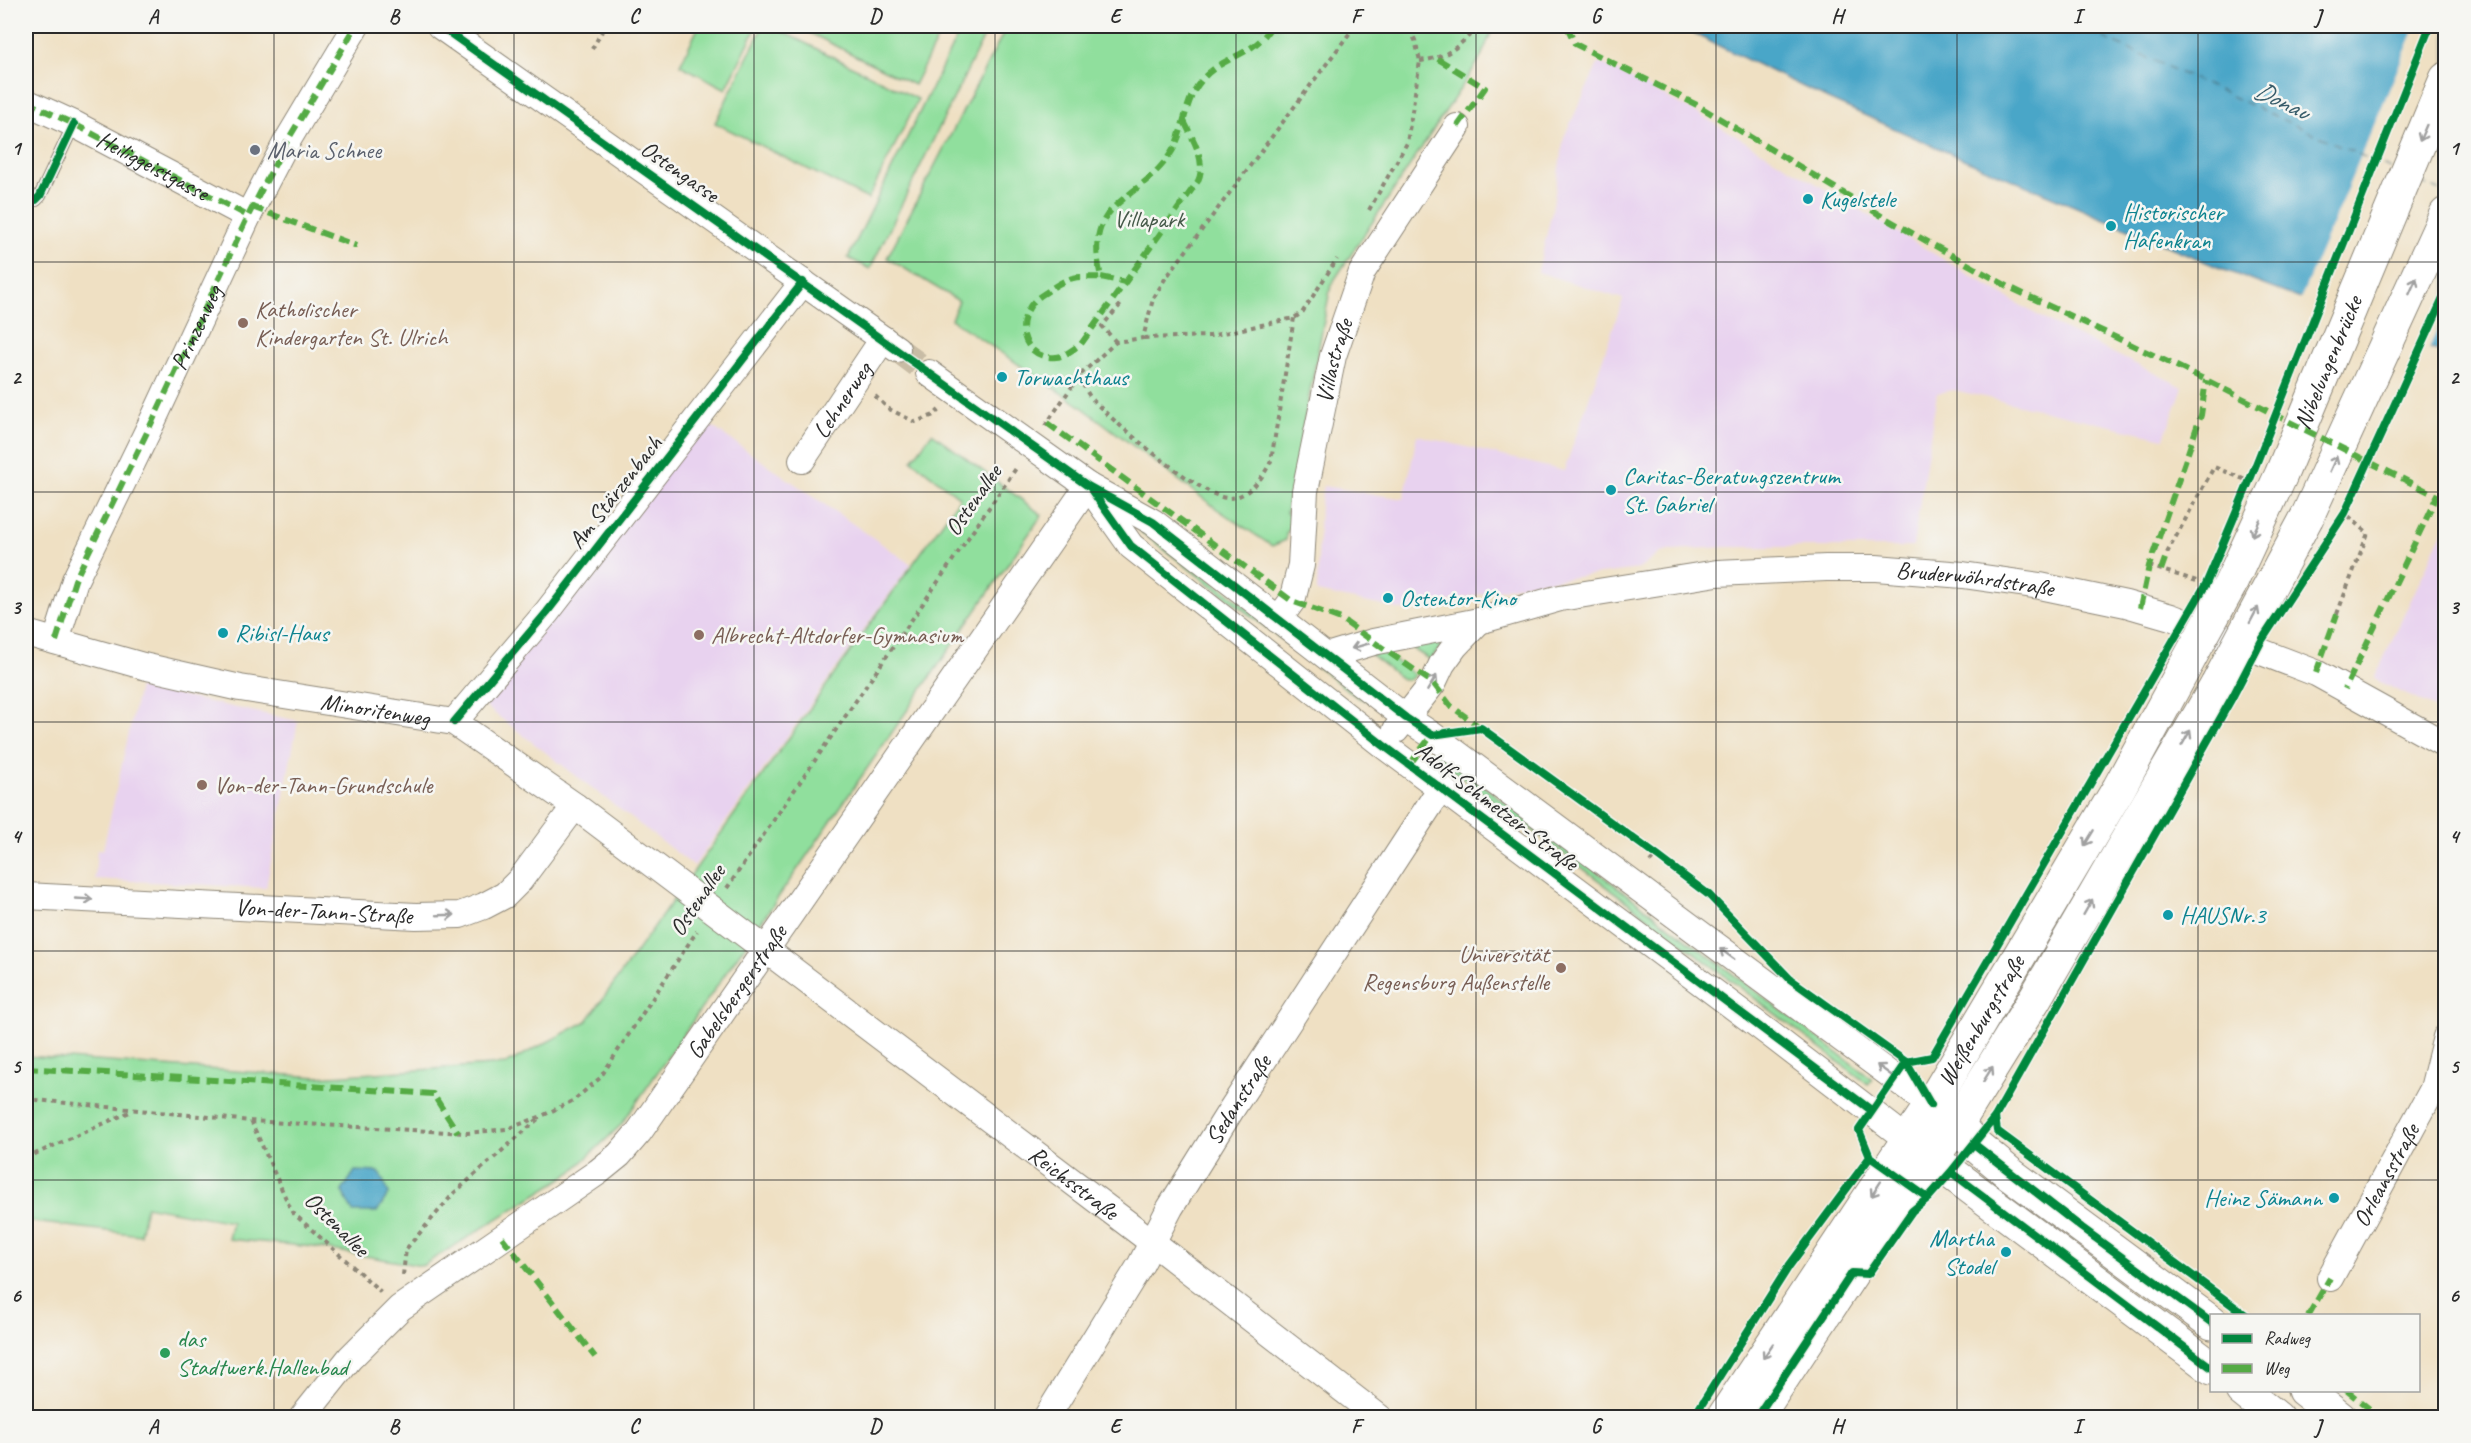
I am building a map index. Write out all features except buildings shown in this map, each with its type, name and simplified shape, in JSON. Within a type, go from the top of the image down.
[{"type":"main road","name":"Nibelungenbrücke","points":[[2199,641],[2230,585],[2281,475],[2445,79]]},
{"type":"main road","name":"Nibelungenbrücke","points":[[2217,685],[2320,493],[2445,214]]},
{"type":"main road","name":"Weißenburgstraße","points":[[1756,1418],[1893,1212],[1920,1149],[1931,1105],[2113,798],[2199,641]]},
{"type":"main road","name":"Weißenburgstraße","points":[[1723,1418],[1920,1149],[1957,1124],[2034,1000],[2217,685]]},
{"type":"main road","name":"Adolf-Schmetzer-Straße","points":[[1931,1105],[1957,1124],[1974,1144],[2009,1173],[2210,1322]]},
{"type":"main road","name":"Adolf-Schmetzer-Straße","points":[[1920,1149],[2210,1367]]},
{"type":"main road","points":[[2244,1392],[2277,1418]]},
{"type":"main road","points":[[2307,1392],[2340,1418]]},
{"type":"street","name":"Prinzenweg","points":[[56,641],[75,580],[149,429],[248,216],[286,143],[356,26]]},
{"type":"street","name":"Ostengasse","points":[[440,26],[890,344]]},
{"type":"street","name":"Heiliggeistgasse","points":[[26,102],[74,124],[248,216]]},
{"type":"street","name":"Villastraße","points":[[1278,620],[1292,601],[1301,565],[1305,491],[1333,356],[1362,272],[1457,126]]},
{"type":"street","name":"Am Stärzenbach","points":[[454,722],[547,612],[803,282]]},
{"type":"street","name":"Lehnerweg","points":[[801,460],[856,379],[890,344]]},
{"type":"street","points":[[929,373],[1088,486]]},
{"type":"street","name":"Adolf-Schmetzer-Straße","points":[[1088,486],[1153,522],[1406,718],[1442,741],[1931,1105]]},
{"type":"street","name":"Adolf-Schmetzer-Straße","points":[[1088,486],[1131,546],[1383,745],[1920,1149]]},
{"type":"street","name":"Gabelsbergerstraße","points":[[302,1418],[350,1358],[399,1308],[598,1172],[619,1155],[639,1132],[1088,486]]},
{"type":"street","name":"Bruderwöhrdstraße","points":[[1327,656],[1373,642],[1479,621],[1560,598],[1717,573],[1876,568],[1963,575],[2040,586],[2126,604],[2171,617],[2316,673],[2445,745]]},
{"type":"street","points":[[1383,745],[1433,683],[1442,664],[1455,646],[1479,621]]},
{"type":"street","name":"Minoritenweg","points":[[26,633],[143,666],[240,688],[454,722],[575,806],[766,950]]},
{"type":"street","name":"Sedanstraße","points":[[1046,1418],[1230,1110],[1441,788]]},
{"type":"street","name":"Von-der-Tann-Straße","points":[[26,896],[416,916],[460,915],[505,895],[520,880],[575,806]]},
{"type":"street","name":"Reichsstraße","points":[[766,950],[1380,1418]]},
{"type":"street","name":"Orleansstraße","points":[[2330,1278],[2439,1093],[2445,1037]]},
{"type":"lane","points":[[26,198],[36,200],[40,196],[74,124]]},
{"type":"path","points":[[592,49],[605,26]]},
{"type":"path","points":[[1143,338],[1153,299],[1165,279],[1355,26]]},
{"type":"path","points":[[1365,216],[1407,143],[1420,62],[1415,40],[1408,26]]},
{"type":"path","points":[[1420,62],[1438,59],[1452,52],[1479,26]]},
{"type":"path","points":[[1122,303],[1102,326],[1116,342],[1143,338],[1210,336],[1294,318],[1302,312],[1341,253]]},
{"type":"path","points":[[1079,376],[1091,398],[1123,430],[1195,483],[1218,496],[1228,498],[1249,490],[1263,475],[1270,461],[1294,318]]},
{"type":"path","points":[[856,379],[889,410],[915,422],[934,415],[955,390]]},
{"type":"path","points":[[2167,553],[2214,467],[2249,482]]},
{"type":"path","points":[[2337,614],[2368,533],[2345,513]]},
{"type":"path","points":[[2149,566],[2206,584]]},
{"type":"path","points":[[1650,862],[1656,855]]},
{"type":"path","points":[[26,1158],[134,1110]]},
{"type":"path","points":[[399,1308],[406,1249],[454,1193],[542,1116]]},
{"type":"shaded area","points":[[1599,62],[1697,113],[2049,322],[2183,387],[2164,438],[1954,390],[1937,393],[1913,547],[1725,547],[1674,550],[1660,553],[1639,569],[1529,583],[1407,611],[1317,592],[1320,505],[1323,486],[1404,499],[1417,435],[1564,471],[1623,299],[1538,272],[1552,211],[1564,137]]},
{"type":"shaded area","name":"Albrecht-Altdorfer-Gymnasium","points":[[701,419],[911,564],[694,866],[485,706]]},
{"type":"shaded area","points":[[2444,529],[2446,530],[2445,713],[2374,679]]},
{"type":"shaded area","name":"Von-der-Tann-Grundschule","points":[[139,687],[298,721],[266,888],[95,879],[97,850],[103,850]]},
{"type":"green space","points":[[699,26],[757,26],[726,89],[680,65]]},
{"type":"green space","points":[[763,26],[771,26],[918,99],[868,199],[715,123]]},
{"type":"green space","points":[[796,26],[944,26],[914,85]]},
{"type":"green space","points":[[962,26],[989,26],[870,269],[848,258]]},
{"type":"green space","name":"Villapark","points":[[1007,26],[1494,26],[1480,59],[1331,285],[1286,513],[1293,516],[1291,528],[1286,533],[1286,540],[1272,546],[1217,509],[1079,405],[951,319],[959,301],[887,258]]},
{"type":"green space","points":[[932,433],[1042,515],[621,1125],[572,1172],[422,1266],[314,1247],[228,1239],[232,1222],[146,1206],[140,1235],[26,1221],[26,1056],[317,1077],[506,1064],[587,1021],[960,498],[912,460]]},
{"type":"green space","points":[[1143,527],[1369,701],[1357,697],[1140,531]]},
{"type":"green space","points":[[1453,632],[1430,660],[1404,643]]},
{"type":"green space","points":[[1381,650],[1415,675],[1409,680],[1402,679],[1371,655]]},
{"type":"green space","points":[[1433,748],[1872,1079],[1868,1084],[1429,752]]},
{"type":"water","name":"Donau","points":[[1678,26],[2445,26],[2445,354],[2227,271],[1954,155],[1828,99]]},
{"type":"water","points":[[355,1171],[379,1172],[389,1193],[377,1212],[353,1212],[342,1191]]},
{"type":"pier","points":[[2416,26],[2445,26],[2445,312],[2428,351],[2299,302]]},
{"type":"ferry route","points":[[2078,26],[2391,169]]},
{"type":"ferry route","points":[[2420,182],[2446,193]]},
{"type":"tunnel","points":[[897,349],[929,373]]},
{"type":"marked path","points":[[56,641],[75,580],[154,418],[248,216],[286,143],[356,26]]},
{"type":"marked path","points":[[1184,121],[1200,158],[1198,181],[1081,344],[1066,354],[1056,357],[1038,354],[1027,343],[1023,327],[1024,318],[1032,304],[1066,280],[1076,277],[1101,277],[1097,252],[1099,233],[1105,218],[1169,156],[1178,138],[1191,98],[1201,81],[1218,66],[1256,44],[1271,26]]},
{"type":"marked path","points":[[1567,26],[1575,44],[1697,105],[1885,218],[2009,287],[2206,380],[2437,496],[2345,689]]},
{"type":"marked path","points":[[1438,59],[1485,88],[1457,127]]},
{"type":"marked path","points":[[26,102],[74,124],[248,216]]},
{"type":"marked path","points":[[252,207],[357,246]]},
{"type":"marked path","points":[[1101,277],[1125,282]]},
{"type":"marked path","points":[[2140,608],[2149,566],[2201,415],[2206,380]]},
{"type":"marked path","points":[[1047,423],[1292,601],[1341,619],[1433,683],[1451,706],[1481,728]]},
{"type":"marked path","points":[[2161,570],[2167,553]]},
{"type":"marked path","points":[[2316,673],[2337,614]]},
{"type":"marked path","points":[[1410,764],[1432,735],[1436,734]]},
{"type":"marked path","points":[[26,1068],[433,1094],[458,1133]]},
{"type":"marked path","points":[[502,1237],[595,1357]]},
{"type":"marked path","points":[[2309,1314],[2330,1278]]},
{"type":"marked path","points":[[2348,1392],[2381,1418]]},
{"type":"cycle path","points":[[440,26],[1088,486],[1153,522],[1406,718],[1432,735],[1481,728],[1709,895],[1790,979],[1906,1062],[1931,1105]]},
{"type":"cycle path","points":[[1928,1198],[1870,1157],[1859,1130],[1906,1062],[1932,1057],[2206,584],[2249,482],[2430,26]]},
{"type":"cycle path","points":[[26,198],[36,200],[40,196],[74,124]]},
{"type":"cycle path","points":[[454,722],[547,612],[803,282]]},
{"type":"cycle path","points":[[1756,1418],[1852,1273],[1868,1274],[1912,1211],[1928,1198],[1951,1172],[1995,1117],[2233,696],[2262,640],[2345,513],[2446,292]]},
{"type":"cycle path","points":[[1092,491],[1131,546],[1383,745],[1871,1110]]},
{"type":"cycle path","points":[[1995,1117],[1997,1131],[2244,1314]]},
{"type":"cycle path","points":[[1974,1144],[2082,1228],[2210,1322]]},
{"type":"cycle path","points":[[1693,1418],[1789,1266],[1870,1157]]},
{"type":"cycle path","points":[[1951,1172],[2210,1366]]},
{"type":"place","name":"Maria Schnee","points":[[255,150]]},
{"type":"place","name":"Kugelstele","points":[[1808,199]]},
{"type":"place","name":"Historischer Hafenkran","points":[[2111,226]]},
{"type":"place","name":"Katholischer Kindergarten St. Ulrich","points":[[243,323]]},
{"type":"place","name":"Torwachthaus","points":[[1002,377]]},
{"type":"place","name":"Caritas-Beratungszentrum St. Gabriel","points":[[1611,490]]},
{"type":"place","name":"Ostentor-Kino","points":[[1388,598]]},
{"type":"place","name":"Ribisl-Haus","points":[[223,633]]},
{"type":"place","name":"Albrecht-Altdorfer-Gymnasium","points":[[699,635]]},
{"type":"place","name":"Von-der-Tann-Grundschule","points":[[202,785]]},
{"type":"place","name":"HAUSNr.3","points":[[2168,915]]},
{"type":"place","name":"Universität Regensburg Außenstelle","points":[[1561,968]]},
{"type":"place","name":"Heinz Sämann","points":[[2334,1198]]},
{"type":"place","name":"Martha Stodel","points":[[2006,1252]]},
{"type":"place","name":"das Stadtwerk.Hallenbad","points":[[165,1353]]}]
